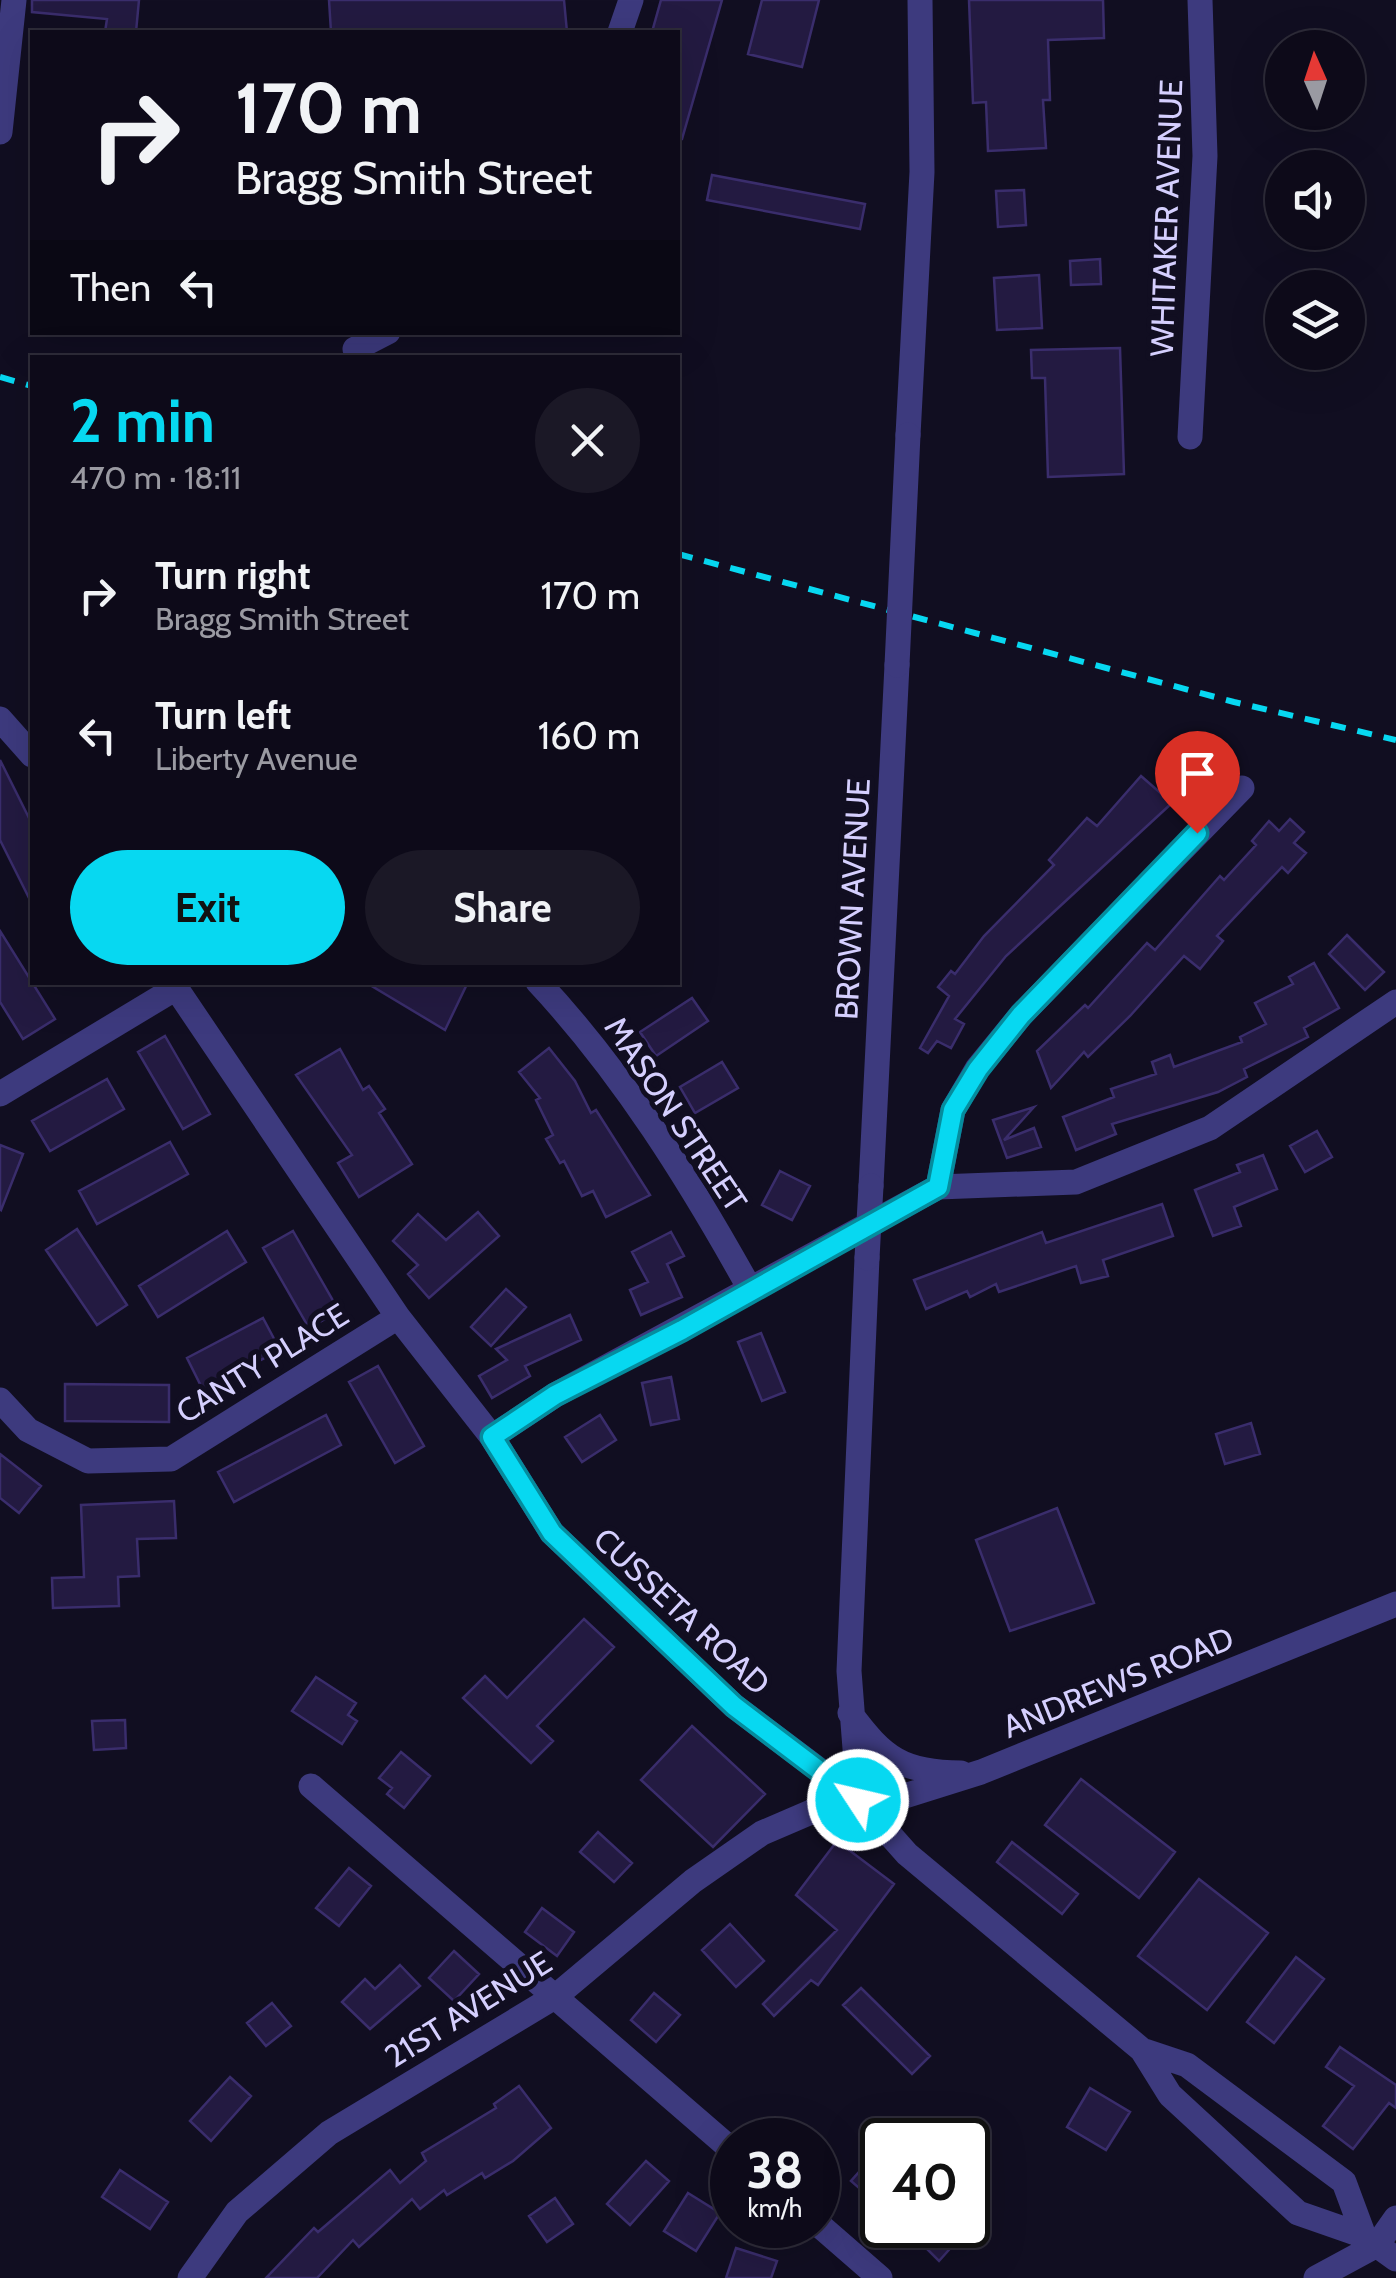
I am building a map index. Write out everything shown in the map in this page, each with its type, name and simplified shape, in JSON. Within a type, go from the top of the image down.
[{"type":"street","points":[[0,132],[14,0]]},
{"type":"street","points":[[621,30],[630,0]]},
{"type":"street","name":"BROWN AVENUE","points":[[858,1800],[850,1713],[867,1258],[922,172],[920,0]]},
{"type":"street","name":"WHITAKER AVENUE","points":[[1190,437],[1205,156],[1200,0]]},
{"type":"street","points":[[355,348],[382,335]]},
{"type":"street","points":[[0,719],[30,754]]},
{"type":"street","points":[[938,1187],[953,1110],[978,1069],[1021,1015],[1242,788]]},
{"type":"street","points":[[0,1094],[173,985]]},
{"type":"street","name":"CUSSETA ROAD","points":[[176,985],[398,1317],[492,1437],[552,1533],[734,1706],[858,1800],[908,1854],[1142,2050],[1170,2095],[1298,2213],[1379,2247]]},
{"type":"street","name":"MASON STREET","points":[[541,985],[607,1062],[715,1224],[750,1289]]},
{"type":"street","points":[[492,1437],[555,1395],[938,1187],[1076,1182],[1210,1128],[1396,1002]]},
{"type":"street","name":"CANTY PLACE","points":[[0,1400],[28,1430],[88,1460],[171,1459],[398,1317]]},
{"type":"street","name":"ANDREWS ROAD","points":[[858,1800],[895,1800],[981,1772],[1396,1604]]},
{"type":"street","points":[[850,1713],[886,1757],[926,1771],[981,1772]]},
{"type":"street","points":[[311,1786],[710,2131]]},
{"type":"street","name":"21ST AVENUE","points":[[190,2278],[237,2212],[329,2133],[556,1996],[693,1881],[762,1833],[811,1812],[858,1800]]},
{"type":"street","name":"CUSSETA ROAD","points":[[1142,2050],[1186,2066],[1344,2182],[1379,2247]]},
{"type":"street","points":[[1316,2278],[1379,2247],[1396,2218]]},
{"type":"street","points":[[840,2243],[880,2278]]},
{"type":"building","points":[[32,0],[139,0],[136,30],[105,30],[107,19],[32,12]]},
{"type":"building","points":[[329,0],[564,0],[567,30],[331,30]]},
{"type":"building","points":[[661,0],[722,0],[682,139],[680,30],[653,30]]},
{"type":"building","points":[[762,0],[819,0],[802,67],[748,54]]},
{"type":"building","points":[[969,0],[1103,0],[1104,38],[1048,40],[1050,100],[1043,100],[1046,148],[988,151],[986,102],[973,103]]},
{"type":"building","points":[[712,175],[865,204],[860,229],[707,200]]},
{"type":"building","points":[[1024,190],[1026,225],[998,227],[996,191]]},
{"type":"building","points":[[1100,259],[1101,284],[1071,285],[1070,261]]},
{"type":"building","points":[[1039,275],[1042,328],[997,330],[994,278]]},
{"type":"building","points":[[1120,348],[1124,474],[1048,477],[1045,378],[1032,378],[1031,350]]},
{"type":"building","points":[[0,760],[30,820],[30,900],[0,840]]},
{"type":"building","points":[[1141,776],[1172,803],[1006,956],[955,1019],[964,1024],[951,1048],[937,1041],[928,1053],[920,1048],[949,996],[938,987],[951,971],[955,974],[984,936],[1054,865],[1049,860],[1087,818],[1097,826]]},
{"type":"building","points":[[1290,819],[1304,832],[1294,843],[1306,853],[1288,873],[1282,867],[1217,936],[1223,941],[1200,969],[1184,956],[1130,1016],[1088,1057],[1084,1052],[1051,1088],[1037,1051],[1085,1005],[1088,1008],[1147,943],[1155,950],[1220,876],[1224,880],[1256,845],[1252,841],[1269,821],[1279,831]]},
{"type":"building","points":[[0,931],[30,985],[34,985],[55,1019],[23,1039],[0,1002]]},
{"type":"building","points":[[1347,935],[1384,972],[1365,990],[1329,954]]},
{"type":"building","points":[[1314,963],[1339,1008],[1304,1028],[1308,1037],[1244,1069],[1247,1077],[1218,1092],[1112,1124],[1116,1134],[1076,1150],[1063,1117],[1114,1097],[1111,1089],[1156,1074],[1152,1062],[1170,1055],[1174,1067],[1242,1042],[1240,1037],[1266,1024],[1255,1003],[1293,984],[1289,977]]},
{"type":"building","points":[[370,985],[467,985],[445,1030]]},
{"type":"building","points":[[692,998],[708,1021],[656,1056],[640,1032]]},
{"type":"building","points":[[165,1036],[210,1114],[183,1129],[138,1052]]},
{"type":"building","points":[[549,1048],[575,1081],[591,1113],[596,1110],[650,1195],[606,1217],[593,1191],[582,1196],[564,1161],[560,1163],[546,1139],[553,1135],[536,1100],[540,1098],[519,1072]]},
{"type":"building","points":[[340,1049],[363,1090],[369,1086],[385,1109],[379,1113],[412,1164],[359,1197],[338,1163],[352,1155],[296,1075]]},
{"type":"building","points":[[722,1062],[738,1088],[695,1113],[680,1087]]},
{"type":"building","points":[[107,1079],[124,1109],[50,1151],[32,1121]]},
{"type":"building","points":[[1034,1107],[1004,1140],[1034,1128],[1041,1147],[1007,1158],[993,1120]]},
{"type":"building","points":[[1317,1131],[1332,1157],[1305,1172],[1290,1146]]},
{"type":"building","points":[[170,1142],[188,1174],[97,1224],[79,1191]]},
{"type":"building","points":[[0,1145],[23,1154],[1,1210],[0,1209]]},
{"type":"building","points":[[1263,1155],[1277,1189],[1234,1207],[1241,1226],[1213,1236],[1195,1190],[1240,1172],[1237,1165]]},
{"type":"building","points":[[780,1171],[810,1186],[792,1220],[762,1205]]},
{"type":"building","points":[[1162,1204],[1173,1236],[1103,1260],[1108,1276],[1081,1283],[1076,1266],[999,1292],[996,1284],[970,1297],[967,1291],[926,1309],[914,1280],[1042,1232],[1046,1243]]},
{"type":"building","points":[[478,1212],[499,1236],[429,1298],[408,1274],[418,1265],[393,1241],[418,1214],[446,1240]]},
{"type":"building","points":[[77,1229],[127,1305],[97,1325],[46,1250]]},
{"type":"building","points":[[227,1231],[246,1262],[158,1317],[139,1286]]},
{"type":"building","points":[[293,1231],[339,1311],[309,1328],[263,1248]]},
{"type":"building","points":[[671,1232],[684,1256],[667,1264],[682,1297],[641,1315],[630,1290],[648,1282],[632,1252]]},
{"type":"building","points":[[506,1289],[526,1307],[491,1346],[471,1327]]},
{"type":"building","points":[[570,1315],[581,1340],[525,1366],[530,1376],[492,1398],[479,1376],[507,1360],[496,1349]]},
{"type":"building","points":[[263,1318],[280,1350],[203,1390],[187,1358]]},
{"type":"building","points":[[761,1333],[785,1392],[762,1401],[738,1342]]},
{"type":"building","points":[[378,1366],[424,1446],[395,1463],[349,1382]]},
{"type":"building","points":[[671,1377],[679,1419],[651,1425],[642,1383]]},
{"type":"building","points":[[65,1384],[169,1385],[169,1422],[65,1421]]},
{"type":"building","points":[[326,1415],[341,1445],[234,1502],[218,1472]]},
{"type":"building","points":[[600,1415],[616,1440],[582,1462],[565,1437]]},
{"type":"building","points":[[1251,1423],[1260,1454],[1225,1464],[1216,1434]]},
{"type":"building","points":[[0,1454],[41,1486],[19,1513],[0,1498]]},
{"type":"building","points":[[174,1501],[176,1538],[137,1539],[139,1576],[118,1577],[119,1606],[53,1608],[52,1578],[84,1577],[81,1505]]},
{"type":"building","points":[[1057,1508],[1094,1603],[1010,1631],[976,1540]]},
{"type":"building","points":[[584,1619],[614,1647],[537,1726],[553,1741],[531,1763],[463,1698],[485,1676],[507,1698]]},
{"type":"building","points":[[316,1677],[356,1703],[348,1715],[357,1721],[342,1744],[292,1711]]},
{"type":"building","points":[[125,1720],[126,1748],[94,1750],[92,1721]]},
{"type":"building","points":[[692,1726],[765,1794],[713,1847],[641,1780]]},
{"type":"building","points":[[401,1752],[430,1776],[404,1808],[387,1794],[392,1788],[379,1778]]},
{"type":"building","points":[[1081,1779],[1175,1852],[1139,1898],[1045,1825]]},
{"type":"building","points":[[598,1832],[632,1863],[614,1882],[580,1852]]},
{"type":"building","points":[[837,1841],[894,1884],[818,1985],[811,1980],[774,2016],[763,2004],[837,1930],[796,1895]]},
{"type":"building","points":[[1012,1842],[1078,1894],[1062,1914],[997,1862]]},
{"type":"building","points":[[349,1868],[371,1886],[339,1926],[316,1908]]},
{"type":"building","points":[[1199,1879],[1268,1933],[1207,2010],[1138,1956]]},
{"type":"building","points":[[542,1908],[574,1932],[557,1956],[525,1932]]},
{"type":"building","points":[[730,1924],[764,1961],[736,1987],[702,1950]]},
{"type":"building","points":[[454,1951],[479,1974],[454,2001],[429,1978]]},
{"type":"building","points":[[1296,1957],[1324,1979],[1274,2043],[1247,2022]]},
{"type":"building","points":[[400,1965],[420,1986],[370,2029],[342,2002],[365,1979],[375,1989]]},
{"type":"building","points":[[861,1988],[930,2056],[912,2074],[843,2005]]},
{"type":"building","points":[[654,1993],[680,2015],[656,2042],[631,2020]]},
{"type":"building","points":[[272,2003],[291,2026],[266,2046],[247,2023]]},
{"type":"building","points":[[1340,2047],[1396,2085],[1396,2108],[1389,2103],[1353,2149],[1323,2126],[1354,2086],[1326,2067]]},
{"type":"building","points":[[230,2077],[251,2096],[211,2141],[190,2121]]},
{"type":"building","points":[[519,2086],[551,2128],[513,2161],[485,2178],[482,2173],[447,2195],[444,2190],[420,2209],[412,2199],[359,2247],[353,2240],[317,2278],[266,2278],[314,2228],[318,2232],[390,2170],[400,2183],[426,2161],[422,2153],[496,2108],[494,2104]]},
{"type":"building","points":[[1090,2088],[1130,2112],[1106,2150],[1067,2127]]},
{"type":"building","points":[[646,2161],[669,2181],[630,2225],[607,2204]]},
{"type":"building","points":[[120,2170],[168,2202],[150,2229],[102,2197]]},
{"type":"building","points":[[860,2171],[860,2189],[851,2181]]},
{"type":"building","points":[[688,2193],[710,2207],[710,2229],[696,2251],[664,2231]]},
{"type":"building","points":[[555,2198],[573,2224],[547,2242],[529,2216]]},
{"type":"building","points":[[736,2248],[777,2261],[771,2278],[726,2278]]},
{"type":"building","points":[[926,2248],[951,2248],[939,2261]]},
{"type":"railway","points":[[0,377],[30,385]]},
{"type":"railway","points":[[680,555],[1234,702],[1396,740]]},
{"type":"route","points":[[858,1800],[788,1751],[734,1706],[552,1533],[492,1437],[555,1395],[682,1330],[802,1259],[938,1187],[953,1110],[978,1069],[1021,1015],[1197,833]]}]
